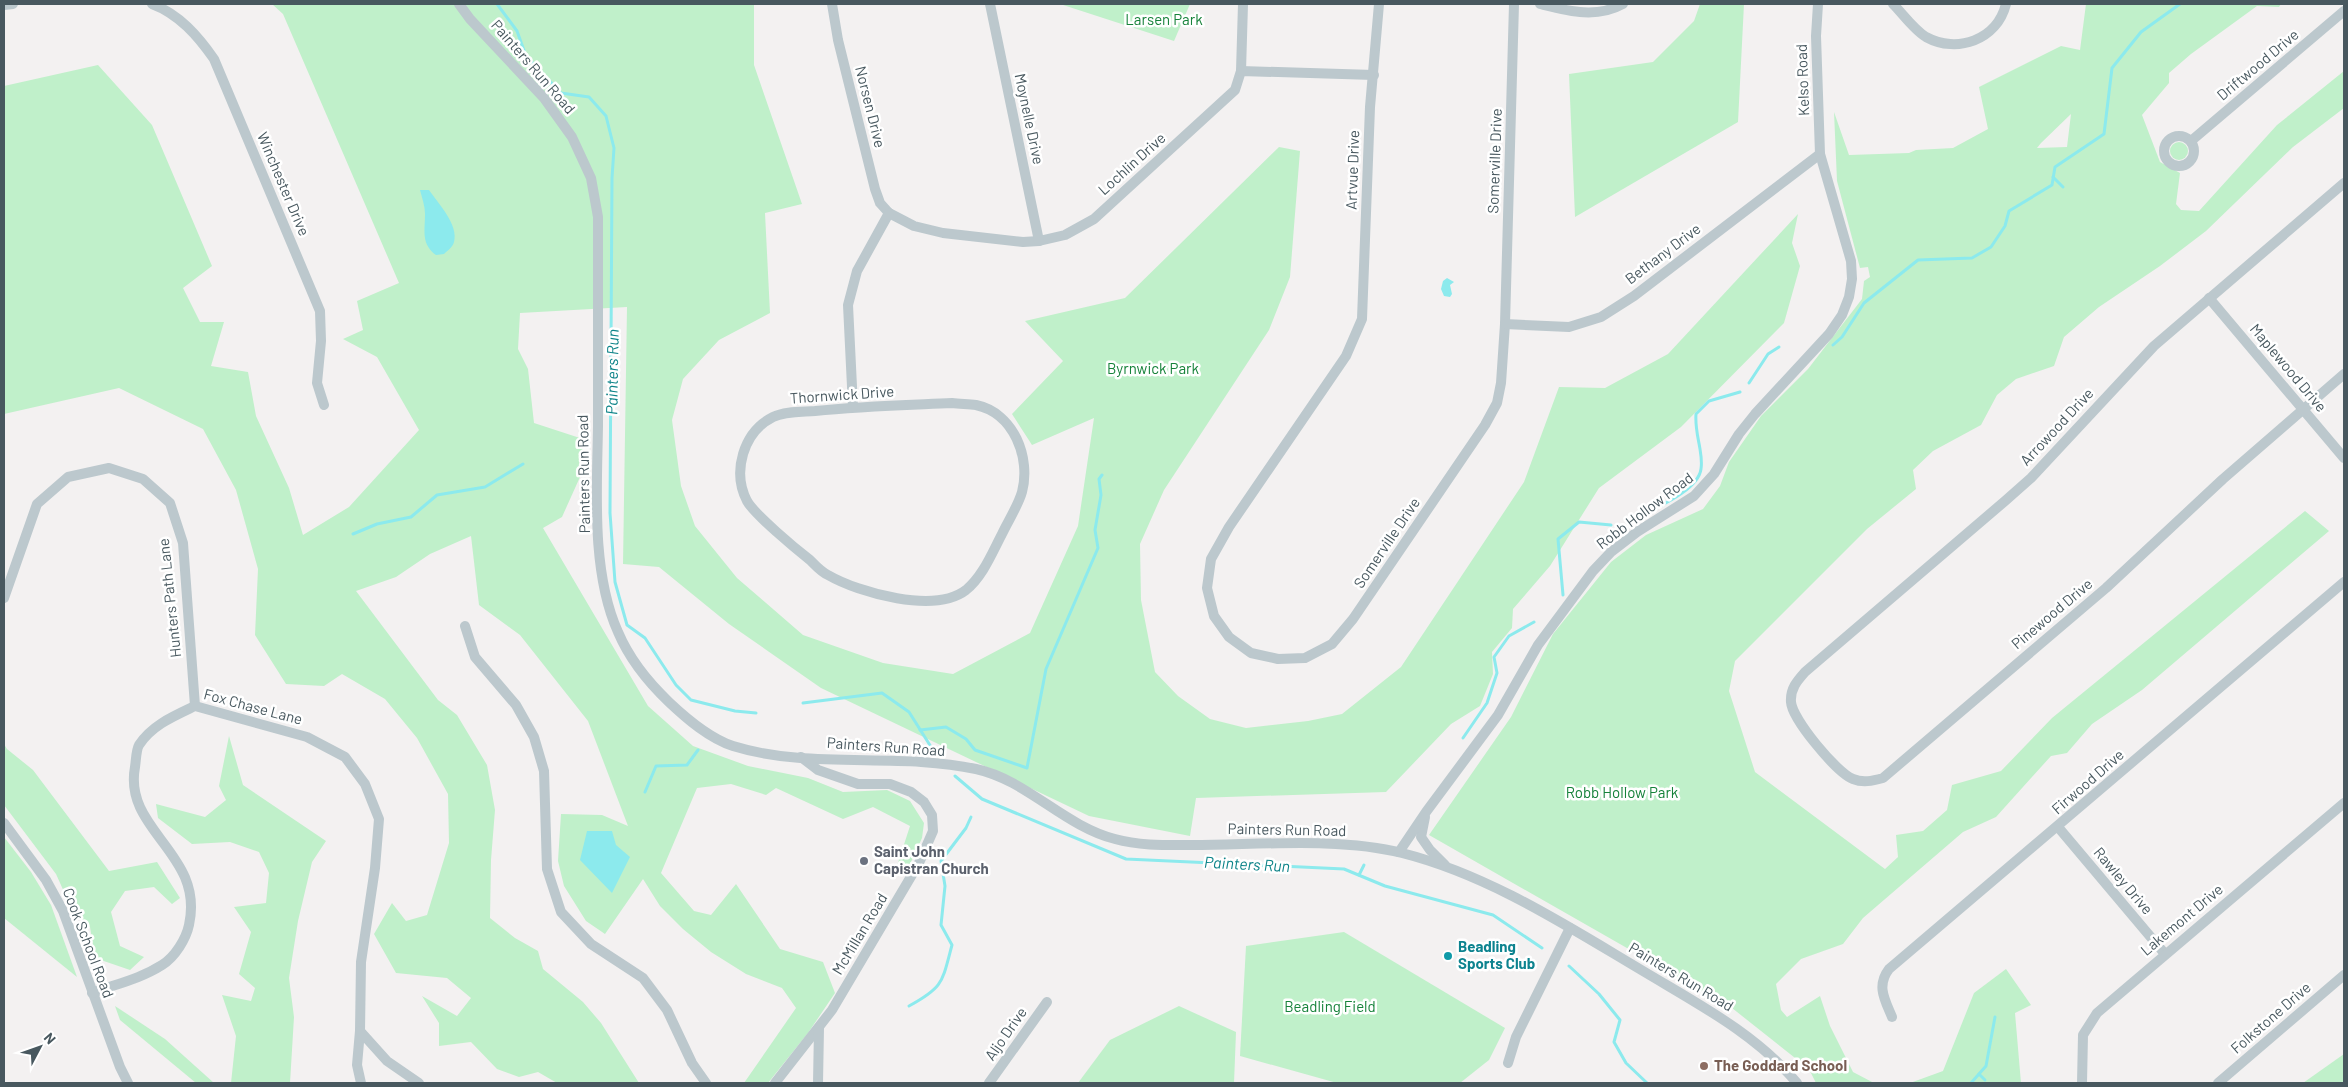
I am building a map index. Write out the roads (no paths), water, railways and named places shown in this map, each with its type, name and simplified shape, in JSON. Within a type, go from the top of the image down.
[{"type":"street","points":[[4,5],[13,4]]},
{"type":"street","name":"Winchester Drive","points":[[152,4],[173,15],[198,36],[218,68],[320,311],[321,341],[317,383],[324,405]]},
{"type":"street","name":"Painters Run Road","points":[[459,4],[470,19],[544,98],[572,137],[591,178],[598,217],[597,478],[603,584],[618,632],[644,674],[661,695],[690,722],[729,745],[762,753],[801,757],[918,762],[979,769],[1025,790],[1071,820],[1115,839],[1161,845],[1343,844],[1399,852],[1448,868],[1520,900],[1570,928],[1756,1042],[1784,1067],[1797,1083]]},
{"type":"street","name":"Norsen Drive","points":[[832,4],[838,40],[875,189],[880,203],[889,213]]},
{"type":"street","name":"Moynelle Drive","points":[[990,4],[1039,241]]},
{"type":"street","points":[[1243,4],[1241,71],[1374,75]]},
{"type":"street","name":"Artvue Drive","points":[[1356,336],[1362,319],[1370,107],[1379,4]]},
{"type":"street","name":"Somerville Drive","points":[[1356,336],[1346,356],[1229,527],[1211,560],[1207,588],[1214,616],[1229,637],[1251,653],[1278,659],[1305,658],[1332,644],[1353,619],[1485,425],[1497,403],[1501,383],[1505,324],[1514,4]]},
{"type":"street","points":[[1540,4],[1582,14],[1614,9],[1623,4]]},
{"type":"street","name":"Kelso Road","points":[[1818,4],[1816,36],[1820,154]]},
{"type":"street","points":[[1893,4],[1924,36],[1946,45],[1965,44],[1985,36],[1998,22],[2006,4]]},
{"type":"street","name":"Driftwood Drive","points":[[2191,141],[2344,11]]},
{"type":"street","name":"Lochlin Drive","points":[[889,213],[914,226],[943,233],[998,240],[1039,241],[1065,235],[1094,219],[1235,90],[1241,71]]},
{"type":"street","name":"Bethany Drive","points":[[1505,324],[1568,327],[1601,317],[1634,296],[1820,154]]},
{"type":"street","name":"Robb Hollow Road","points":[[1399,852],[1426,812],[1498,715],[1538,646],[1594,571],[1611,552],[1637,532],[1694,496],[1714,474],[1739,434],[1755,414],[1829,334],[1842,315],[1849,296],[1852,279],[1851,261],[1820,154]]},
{"type":"street","name":"Arrowood Drive","points":[[1792,691],[1796,682],[1805,672],[2024,484],[2136,363],[2344,184]]},
{"type":"street","points":[[853,407],[848,306],[858,271],[889,213]]},
{"type":"street","name":"Maplewood Drive","points":[[2210,298],[2344,458]]},
{"type":"street","name":"Pinewood Drive","points":[[1792,691],[1791,703],[1799,722],[1841,771],[1851,779],[1862,782],[1882,778],[2106,588],[2223,478],[2344,374]]},
{"type":"street","name":"Thornwick Drive","points":[[952,403],[977,406],[999,417],[1018,439],[1025,466],[1022,493],[986,566],[966,590],[943,600],[922,602],[860,590],[826,575],[785,540],[748,502],[739,478],[740,464],[749,439],[760,428],[773,417],[787,413],[853,407],[952,403]]},
{"type":"street","name":"Hunters Path Lane","points":[[4,598],[37,504],[68,477],[109,468],[143,480],[170,504],[183,543],[195,706]]},
{"type":"street","name":"Firwood Drive","points":[[1892,1017],[1881,987],[1883,978],[1889,969],[2344,582]]},
{"type":"street","points":[[465,626],[475,657],[516,705],[534,737],[544,771],[547,869],[561,912],[591,944],[643,978],[667,1010],[692,1063],[706,1083]]},
{"type":"street","name":"Fox Chase Lane","points":[[92,993],[136,980],[164,964],[186,938],[193,908],[189,884],[177,861],[140,810],[132,783],[139,746],[160,724],[195,706],[307,737],[345,757],[365,784],[379,819],[376,868],[361,962],[360,1031],[357,1065],[361,1083]]},
{"type":"street","name":"McMillan Road","points":[[775,1083],[819,1028],[888,919],[919,864],[933,830],[932,815],[924,802],[911,792],[890,784],[858,784],[818,770],[801,757]]},
{"type":"street","name":"Lakemont Drive","points":[[2082,1083],[2083,1036],[2097,1013],[2344,803]]},
{"type":"street","points":[[1426,812],[1422,837],[1430,850],[1448,868]]},
{"type":"street","name":"Cook School Road","points":[[4,823],[46,880],[63,911],[92,993],[128,1083]]},
{"type":"street","name":"Rawley Drive","points":[[2058,827],[2165,954]]},
{"type":"street","points":[[1508,1064],[1516,1037],[1570,928]]},
{"type":"street","name":"Folkstone Drive","points":[[2218,1083],[2344,975]]},
{"type":"street","name":"Aljo Drive","points":[[989,1083],[1046,1002]]},
{"type":"street","points":[[818,1083],[819,1028]]},
{"type":"street","points":[[360,1031],[387,1061],[419,1083]]},
{"type":"water","points":[[420,190],[429,190],[451,222],[455,235],[453,244],[444,254],[436,255],[431,251],[426,242],[425,211]]},
{"type":"water","points":[[1447,278],[1454,282],[1450,285],[1452,294],[1450,297],[1444,296],[1441,289],[1443,281]]},
{"type":"water","points":[[587,831],[612,831],[616,845],[630,857],[612,893],[580,860]]},
{"type":"waterway","name":"Painters Run","points":[[497,4],[517,31],[526,56],[561,93],[589,97],[606,116],[614,148],[612,178],[610,513],[615,582],[627,625],[645,638],[676,685],[691,700],[735,711],[756,713]]},
{"type":"waterway","points":[[1833,345],[1842,337],[1864,303],[1918,260],[1972,258],[1991,247],[2005,226],[2009,211],[2052,185],[2055,167],[2104,134],[2112,68],[2141,32],[2180,4]]},
{"type":"waterway","points":[[2053,177],[2063,187]]},
{"type":"waterway","points":[[1749,383],[1768,354],[1779,347]]},
{"type":"waterway","points":[[1637,518],[1675,498],[1692,485],[1701,469],[1696,414],[1709,401],[1740,392]]},
{"type":"waterway","points":[[353,534],[377,524],[411,517],[437,495],[485,487],[523,464]]},
{"type":"waterway","points":[[920,730],[946,727],[966,739],[975,750],[1027,768],[1046,669],[1098,548],[1095,530],[1101,495],[1099,479],[1102,475]]},
{"type":"waterway","points":[[1563,595],[1558,539],[1579,522],[1611,525]]},
{"type":"waterway","points":[[1463,738],[1487,703],[1497,673],[1494,657],[1509,636],[1534,622]]},
{"type":"waterway","name":"Painters Run","points":[[803,703],[882,693],[909,712],[933,750]]},
{"type":"waterway","points":[[645,792],[656,766],[687,765],[698,750]]},
{"type":"waterway","name":"Painters Run","points":[[955,776],[982,799],[1126,859],[1344,869],[1385,886],[1493,915],[1542,948]]},
{"type":"waterway","points":[[909,1006],[929,994],[935,988],[940,982],[946,967],[952,945],[941,925],[945,886],[941,861],[966,828],[971,817]]},
{"type":"waterway","points":[[1359,875],[1364,865]]},
{"type":"waterway","name":"Painters Run","points":[[1569,966],[1599,994],[1620,1020],[1614,1042],[1626,1063],[1647,1083]]},
{"type":"waterway","points":[[1971,1083],[1986,1066],[1995,1017]]},
{"type":"waterway","points":[[1979,1074],[1985,1080]]},
{"type":"place","name":"Saint John Capistran Church","points":[[864,861]]},
{"type":"place","name":"Beadling Sports Club","points":[[1448,956]]},
{"type":"place","name":"The Goddard School","points":[[1704,1066]]},
{"type":"park label","name":"Larsen Park","points":[[1164,20]]},
{"type":"park label","name":"Byrnwick Park","points":[[1153,369]]},
{"type":"park label","name":"Robb Hollow Park","points":[[1622,793]]},
{"type":"park label","name":"Beadling Field","points":[[1330,1007]]}]
